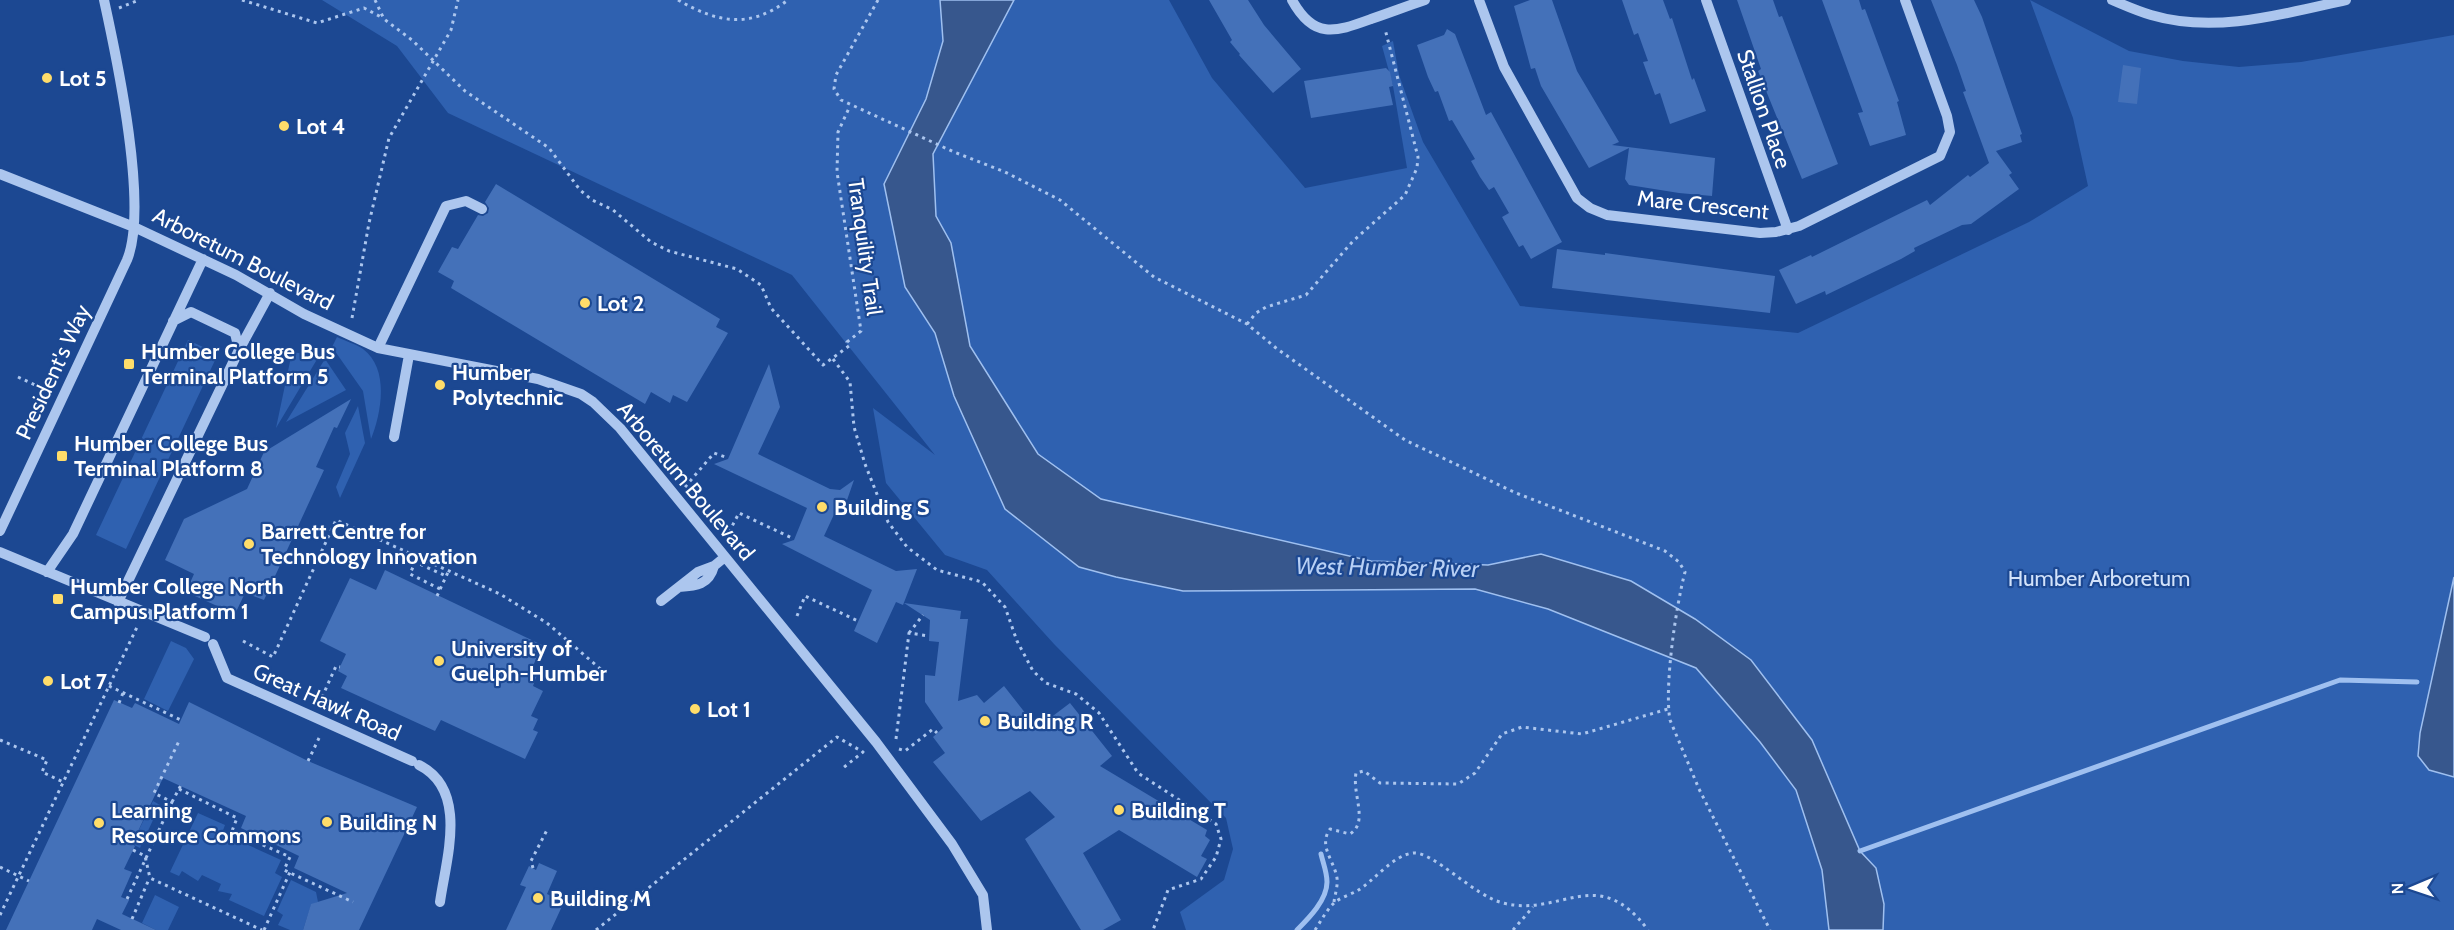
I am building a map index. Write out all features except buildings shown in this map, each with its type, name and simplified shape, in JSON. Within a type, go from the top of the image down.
[{"type":"street","name":"President's Way","points":[[0,531],[127,260],[134,227],[134,198],[122,95],[104,0]]},
{"type":"street","points":[[1292,0],[1299,13],[1315,27],[1330,31],[1337,31],[1425,0]]},
{"type":"street","name":"Mare Crescent","points":[[1479,0],[1504,67],[1577,198],[1590,208],[1607,215],[1760,233],[1788,230],[1940,156],[1950,132],[1947,116],[1905,0]]},
{"type":"street","name":"Stallion Place","points":[[1706,0],[1788,230]]},
{"type":"street","points":[[2112,0],[2152,15],[2205,23],[2259,20],[2346,0]]},
{"type":"street","name":"Arboretum Boulevard","points":[[0,174],[24,186],[134,227],[270,293],[304,314],[378,348],[538,379],[581,394],[593,402],[620,428],[876,742],[952,844],[982,895],[987,930]]},
{"type":"street","points":[[378,348],[446,206],[466,201],[482,209]]},
{"type":"street","points":[[47,572],[73,534],[203,259]]},
{"type":"street","points":[[118,602],[239,350],[270,293]]},
{"type":"street","points":[[173,321],[191,312],[235,333],[239,350]]},
{"type":"street","points":[[394,437],[409,355]]},
{"type":"street","name":"Great Hawk Road","points":[[0,552],[209,641],[227,678],[415,763],[443,788],[452,820],[440,902]]},
{"type":"street","points":[[661,601],[698,572],[714,567],[725,557]]},
{"type":"path","points":[[117,9],[139,0]]},
{"type":"path","points":[[242,0],[317,23],[364,8],[384,19],[412,40],[465,91],[549,148],[580,190],[592,200],[613,210],[651,242],[692,259],[737,269],[761,285],[771,308],[823,365],[833,359],[850,382],[854,427],[865,464],[888,522],[907,547],[937,570],[982,582],[1005,608],[1017,641],[1033,672],[1046,683],[1076,694],[1099,713],[1138,773],[1216,824],[1221,839],[1216,857],[1201,879],[1168,891],[1153,930]]},
{"type":"path","points":[[375,0],[384,19]]},
{"type":"path","points":[[352,318],[369,223],[389,138],[451,30],[458,0]]},
{"type":"path","points":[[678,0],[725,19],[741,21],[773,11],[788,0]]},
{"type":"path","points":[[878,0],[835,78],[836,94],[850,106],[1005,172],[1060,200],[1154,277],[1247,324],[1276,348],[1405,440],[1516,493],[1665,551],[1679,561],[1685,572],[1678,597],[1670,675],[1668,709],[1673,732],[1770,930]]},
{"type":"path","points":[[1247,324],[1256,313],[1266,307],[1306,295],[1353,241],[1401,200],[1410,185],[1417,168],[1418,157],[1381,16]]},
{"type":"path","name":"Tranquility Trail","points":[[833,359],[849,346],[847,342],[861,332],[836,151],[838,132],[850,106]]},
{"type":"path","points":[[18,377],[48,391]]},
{"type":"path","points":[[682,490],[714,453],[728,459]]},
{"type":"path","points":[[729,532],[739,513],[794,539]]},
{"type":"path","points":[[243,641],[273,657],[336,520],[500,594],[547,624],[604,672]]},
{"type":"path","points":[[440,589],[410,574],[415,562],[446,576]]},
{"type":"path","points":[[437,596],[449,570]]},
{"type":"path","points":[[796,616],[805,596],[858,621]]},
{"type":"path","points":[[896,739],[909,633],[923,615]]},
{"type":"path","points":[[0,915],[138,625]]},
{"type":"path","points":[[909,633],[929,636]]},
{"type":"path","points":[[313,717],[336,666],[340,667]]},
{"type":"path","points":[[109,686],[181,720]]},
{"type":"path","points":[[119,703],[123,693]]},
{"type":"path","points":[[1315,930],[1334,902],[1338,881],[1324,845],[1325,836],[1330,829],[1350,834],[1357,830],[1360,820],[1353,787],[1356,773],[1364,771],[1380,783],[1458,784],[1475,773],[1502,734],[1522,727],[1582,734],[1668,709]]},
{"type":"path","points":[[843,768],[876,742],[905,751],[933,729],[937,733]]},
{"type":"path","points":[[596,930],[837,737],[863,752]]},
{"type":"path","points":[[0,740],[47,760],[42,772],[63,782]]},
{"type":"path","points":[[172,802],[154,793],[179,741]]},
{"type":"path","points":[[308,761],[316,744]]},
{"type":"path","points":[[127,899],[180,787],[237,818],[232,831],[290,857],[284,870],[353,902]]},
{"type":"path","points":[[533,868],[531,861],[546,830]]},
{"type":"path","points":[[133,850],[146,856]]},
{"type":"path","points":[[1334,902],[1358,890],[1412,853],[1429,855],[1454,877],[1488,898],[1533,907],[1584,894],[1601,896],[1625,908],[1648,930]]},
{"type":"path","points":[[132,919],[150,878],[146,856]]},
{"type":"path","points":[[0,867],[29,881]]},
{"type":"path","points":[[150,878],[263,930],[290,872]]},
{"type":"path","points":[[1513,930],[1533,907]]},
{"type":"green space","name":"Humber Arboretum","points":[[322,0],[1169,0],[1212,78],[1305,188],[1407,168],[1393,86],[1382,46],[1393,41],[1399,75],[1423,142],[1520,306],[1798,333],[2029,222],[2088,186],[2073,118],[2030,0],[2129,51],[2183,61],[2239,67],[2301,62],[2454,35],[2454,930],[1186,930],[1180,912],[1224,880],[1233,849],[1226,818],[1054,644],[987,570],[945,555],[886,483],[873,408],[935,455],[792,275],[448,113],[397,46]]},
{"type":"green space","points":[[337,337],[363,349],[372,358],[377,368],[381,392],[380,405],[371,439],[363,391],[332,347]]},
{"type":"green space","points":[[188,340],[218,354],[126,549],[96,535]]},
{"type":"green space","points":[[292,352],[319,356],[276,428]]},
{"type":"green space","points":[[325,359],[346,390],[286,422]]},
{"type":"green space","points":[[358,406],[365,443],[340,498],[336,487],[350,454],[345,433]]},
{"type":"green space","points":[[171,641],[186,648],[194,659],[168,711],[144,699]]},
{"type":"green space","points":[[153,801],[160,805],[140,848],[132,844]]},
{"type":"green space","points":[[198,813],[225,825],[222,833],[281,860],[275,873],[282,877],[264,916],[229,900],[232,894],[218,891],[221,884],[202,875],[198,881],[182,871],[179,876],[170,872]]},
{"type":"green space","points":[[291,880],[316,892],[318,902],[311,905],[303,930],[290,930],[278,925],[283,915],[277,911]]},
{"type":"green space","points":[[155,895],[179,907],[168,930],[156,930],[142,923]]},
{"type":"water","name":"West Humber River","points":[[940,0],[1014,0],[933,154],[936,216],[951,243],[970,346],[1038,454],[1101,499],[1371,561],[1488,565],[1541,554],[1631,581],[1695,619],[1751,660],[1812,740],[1860,851],[1876,868],[1884,904],[1883,930],[1829,930],[1822,870],[1796,790],[1760,742],[1696,668],[1548,609],[1475,589],[1183,591],[1116,577],[1079,567],[1005,509],[954,396],[935,333],[905,287],[884,184],[926,99],[943,41]]},
{"type":"water","points":[[2454,577],[2454,777],[2429,770],[2418,756],[2420,733]]},
{"type":"waterway","points":[[1860,851],[2340,680],[2417,682]]},
{"type":"waterway","points":[[1297,930],[1316,908],[1326,889],[1327,882],[1321,854]]},
{"type":"place","name":"Lot 5","points":[[47,78]]},
{"type":"place","name":"Lot 4","points":[[284,126]]},
{"type":"place","name":"Lot 2","points":[[585,303]]},
{"type":"place","name":"Humber College Bus Terminal Platform 5","points":[[129,364]]},
{"type":"place","name":"Humber Polytechnic","points":[[440,385]]},
{"type":"place","name":"Humber College Bus Terminal Platform 8","points":[[62,456]]},
{"type":"place","name":"Building S","points":[[822,507]]},
{"type":"place","name":"Barrett Centre for Technology Innovation","points":[[249,544]]},
{"type":"place","name":"Humber College North Campus Platform 1","points":[[58,599]]},
{"type":"place","name":"University of Guelph-Humber","points":[[439,661]]},
{"type":"place","name":"Lot 7","points":[[48,681]]},
{"type":"place","name":"Lot 1","points":[[695,709]]},
{"type":"place","name":"Building R","points":[[985,721]]},
{"type":"place","name":"Building T","points":[[1119,810]]},
{"type":"place","name":"Building N","points":[[327,822]]},
{"type":"place","name":"Learning Resource Commons","points":[[99,823]]},
{"type":"place","name":"Building M","points":[[538,898]]}]
